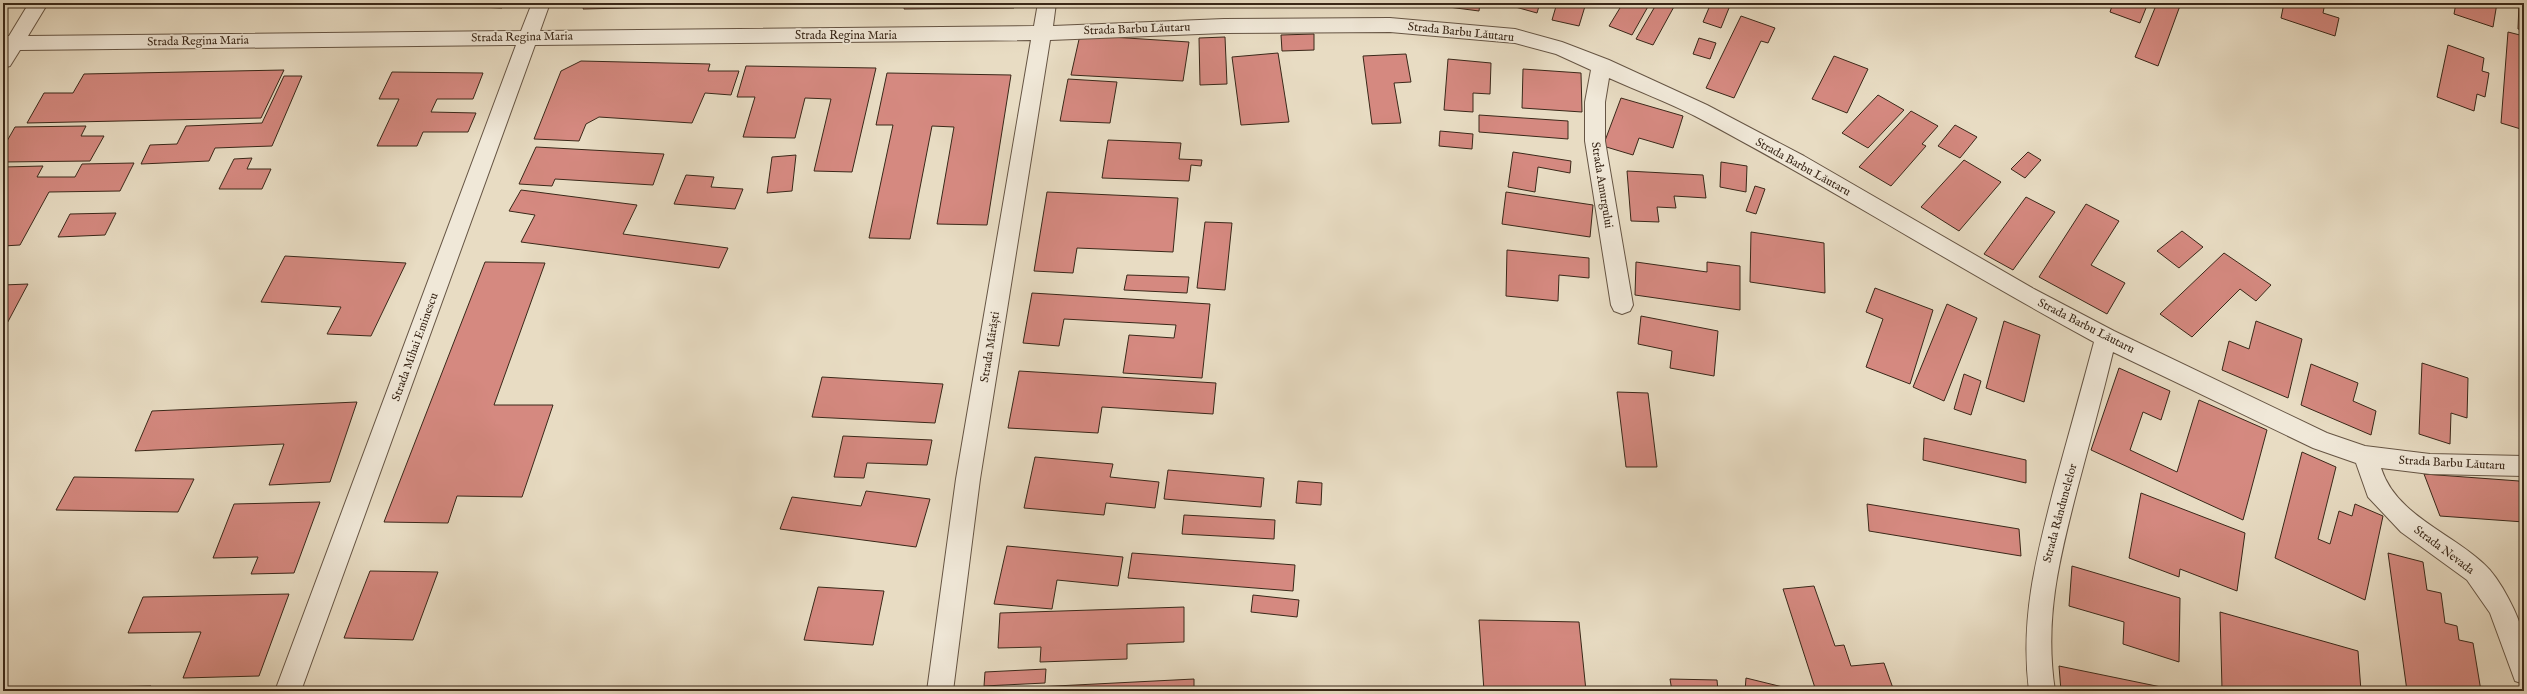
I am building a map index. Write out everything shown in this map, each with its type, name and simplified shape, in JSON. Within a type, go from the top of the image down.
[{"type":"street","points":[[3,61],[9,43],[39,3]]},
{"type":"street","name":"Strada Mihai Eminescu","points":[[288,691],[541,3]]},
{"type":"street","name":"Strada Mărăști","points":[[940,691],[968,479],[1047,3]]},
{"type":"street","name":"Strada Barbu Lăutaru","points":[[1042,33],[1224,26],[1390,25],[1515,36],[1562,49],[1602,65],[1700,110],[1797,162],[2019,291],[2106,338],[2321,441],[2366,456],[2430,464],[2524,466]]},
{"type":"street","name":"Strada Regina Maria","points":[[9,43],[1042,33]]},
{"type":"street","name":"Strada Amurgului","points":[[1602,65],[1595,102],[1594,141],[1622,305]]},
{"type":"street","name":"Strada Rândunelelor","points":[[2042,691],[2036,660],[2038,608],[2047,562],[2106,338]]},
{"type":"street","name":"Strada Nevada","points":[[2366,456],[2376,490],[2409,524],[2476,572],[2500,606],[2524,672]]},
{"type":"building","points":[[86,3],[337,3],[86,4]]},
{"type":"building","points":[[384,3],[505,3],[502,8]]},
{"type":"building","points":[[585,3],[712,3],[711,6],[583,9]]},
{"type":"building","points":[[804,3],[858,3],[804,4]]},
{"type":"building","points":[[905,3],[1015,3],[1014,8],[904,9]]},
{"type":"building","points":[[1418,3],[1480,3],[1479,11]]},
{"type":"building","points":[[1501,3],[1540,3],[1537,13]]},
{"type":"building","points":[[1557,3],[1586,3],[1579,26],[1552,20]]},
{"type":"building","points":[[1623,3],[1650,3],[1632,35],[1609,26]]},
{"type":"building","points":[[1657,3],[1676,3],[1653,45],[1636,39]]},
{"type":"building","points":[[1711,3],[1731,3],[1721,28],[1703,22]]},
{"type":"building","points":[[2113,3],[2148,3],[2140,23],[2110,12]]},
{"type":"building","points":[[2157,3],[2181,3],[2158,66],[2135,57]]},
{"type":"building","points":[[2284,3],[2325,3],[2323,13],[2339,18],[2335,36],[2281,18]]},
{"type":"building","points":[[2456,3],[2497,3],[2493,27],[2454,14]]},
{"type":"building","points":[[2519,3],[2524,3],[2524,30],[2518,29]]},
{"type":"building","points":[[1741,16],[1775,28],[1768,43],[1761,41],[1734,98],[1706,88]]},
{"type":"building","points":[[2508,32],[2524,36],[2524,130],[2501,123]]},
{"type":"building","points":[[1314,34],[1314,50],[1282,51],[1281,35]]},
{"type":"building","points":[[1080,35],[1189,42],[1183,81],[1071,75]]},
{"type":"building","points":[[1225,37],[1227,84],[1200,85],[1199,38]]},
{"type":"building","points":[[1699,38],[1716,43],[1710,59],[1693,54]]},
{"type":"building","points":[[2448,45],[2484,58],[2482,71],[2489,73],[2485,97],[2477,94],[2474,111],[2437,97]]},
{"type":"building","points":[[1278,53],[1289,122],[1241,125],[1232,57]]},
{"type":"building","points":[[1406,54],[1411,82],[1394,83],[1401,123],[1372,124],[1363,56]]},
{"type":"building","points":[[1834,56],[1868,69],[1847,113],[1812,99]]},
{"type":"building","points":[[1448,59],[1491,63],[1490,94],[1473,93],[1473,112],[1444,110]]},
{"type":"building","points":[[581,61],[710,64],[708,71],[739,71],[731,95],[705,93],[692,123],[599,117],[586,124],[579,141],[534,139],[561,71]]},
{"type":"building","points":[[746,66],[876,68],[852,172],[814,171],[831,99],[805,98],[795,138],[743,137],[755,97],[737,97]]},
{"type":"building","points":[[1523,69],[1581,73],[1582,112],[1522,108]]},
{"type":"building","points":[[284,70],[261,118],[27,123],[44,93],[73,93],[84,74]]},
{"type":"building","points":[[392,72],[483,73],[473,99],[437,99],[431,112],[476,113],[468,132],[423,132],[417,146],[377,146],[399,99],[379,99]]},
{"type":"building","points":[[887,73],[1011,75],[987,225],[937,224],[954,127],[932,126],[910,239],[869,238],[893,125],[876,125]]},
{"type":"building","points":[[284,76],[302,76],[272,146],[215,148],[209,161],[141,164],[150,145],[177,144],[186,126],[262,123]]},
{"type":"building","points":[[1068,79],[1117,82],[1110,123],[1060,121]]},
{"type":"building","points":[[1878,95],[1904,110],[1868,148],[1842,133]]},
{"type":"building","points":[[1621,98],[1683,116],[1673,148],[1639,138],[1633,155],[1603,146]]},
{"type":"building","points":[[1911,111],[1938,126],[1922,144],[1926,146],[1891,186],[1859,167]]},
{"type":"building","points":[[1479,115],[1568,121],[1568,139],[1479,132]]},
{"type":"building","points":[[1955,125],[1977,137],[1960,158],[1938,146]]},
{"type":"building","points":[[86,126],[81,136],[104,136],[90,161],[3,162],[3,148],[15,127]]},
{"type":"building","points":[[1440,131],[1473,134],[1472,149],[1439,146]]},
{"type":"building","points":[[1108,140],[1181,143],[1179,159],[1202,160],[1201,166],[1191,165],[1189,181],[1102,178]]},
{"type":"building","points":[[536,147],[664,154],[653,185],[555,179],[552,186],[519,184]]},
{"type":"building","points":[[1513,152],[1571,161],[1570,173],[1538,167],[1535,192],[1508,187]]},
{"type":"building","points":[[2028,152],[2041,160],[2025,178],[2011,169]]},
{"type":"building","points":[[796,155],[792,191],[767,193],[772,157]]},
{"type":"building","points":[[252,158],[247,169],[271,169],[262,189],[219,189],[234,159]]},
{"type":"building","points":[[1964,160],[2001,182],[1959,231],[1921,207]]},
{"type":"building","points":[[1721,162],[1747,166],[1746,192],[1720,187]]},
{"type":"building","points":[[134,163],[120,191],[49,192],[20,245],[3,246],[3,167],[43,166],[37,177],[75,177],[82,164]]},
{"type":"building","points":[[1627,171],[1703,175],[1706,198],[1674,196],[1676,208],[1657,207],[1659,222],[1631,221]]},
{"type":"building","points":[[686,175],[714,177],[711,187],[743,189],[735,209],[674,204]]},
{"type":"building","points":[[1755,186],[1765,189],[1756,214],[1746,211]]},
{"type":"building","points":[[521,190],[637,205],[623,234],[728,248],[719,268],[521,242],[535,215],[509,211]]},
{"type":"building","points":[[1047,192],[1178,198],[1173,252],[1077,248],[1073,273],[1034,271]]},
{"type":"building","points":[[1506,192],[1593,205],[1590,237],[1502,224]]},
{"type":"building","points":[[2026,197],[2055,212],[2013,270],[1984,254]]},
{"type":"building","points":[[2086,204],[2119,221],[2091,265],[2125,283],[2107,314],[2039,277]]},
{"type":"building","points":[[116,213],[105,235],[58,237],[70,214]]},
{"type":"building","points":[[1205,222],[1232,223],[1225,290],[1197,288]]},
{"type":"building","points":[[2182,231],[2203,247],[2179,268],[2157,251]]},
{"type":"building","points":[[1751,232],[1824,243],[1825,293],[1750,282]]},
{"type":"building","points":[[1507,250],[1589,258],[1589,278],[1559,275],[1558,301],[1506,296]]},
{"type":"building","points":[[2224,253],[2271,285],[2256,301],[2240,289],[2192,337],[2160,314]]},
{"type":"building","points":[[285,256],[406,263],[371,336],[327,334],[341,307],[261,302]]},
{"type":"building","points":[[485,262],[545,263],[494,405],[553,405],[522,497],[457,496],[448,523],[384,522]]},
{"type":"building","points":[[1636,262],[1707,272],[1707,262],[1740,266],[1740,310],[1635,295]]},
{"type":"building","points":[[1127,275],[1189,277],[1187,293],[1124,290]]},
{"type":"building","points":[[28,284],[3,331],[3,285]]},
{"type":"building","points":[[1875,288],[1933,310],[1910,384],[1866,367],[1883,319],[1866,312]]},
{"type":"building","points":[[1032,293],[1210,304],[1202,378],[1123,373],[1129,335],[1174,338],[1176,325],[1064,319],[1059,346],[1023,343]]},
{"type":"building","points":[[1947,304],[1977,318],[1944,401],[1913,387]]},
{"type":"building","points":[[1641,316],[1718,331],[1714,376],[1670,368],[1672,351],[1638,344]]},
{"type":"building","points":[[2004,321],[2040,335],[2024,402],[1986,388]]},
{"type":"building","points":[[2256,321],[2302,339],[2288,398],[2222,370],[2229,341],[2249,349]]},
{"type":"building","points":[[2422,363],[2468,378],[2467,418],[2451,413],[2450,444],[2419,434]]},
{"type":"building","points":[[2311,364],[2358,383],[2353,401],[2376,411],[2371,435],[2301,405]]},
{"type":"building","points":[[2119,368],[2170,391],[2161,420],[2143,412],[2130,450],[2177,472],[2199,400],[2267,430],[2243,520],[2091,450]]},
{"type":"building","points":[[1019,371],[1216,383],[1213,414],[1102,407],[1098,433],[1008,428]]},
{"type":"building","points":[[1964,374],[1981,381],[1971,415],[1954,409]]},
{"type":"building","points":[[822,377],[943,384],[935,423],[812,417]]},
{"type":"building","points":[[1617,392],[1648,393],[1657,467],[1626,467]]},
{"type":"building","points":[[357,402],[330,482],[269,485],[284,444],[135,451],[152,411]]},
{"type":"building","points":[[843,436],[932,440],[927,465],[867,463],[864,478],[834,477]]},
{"type":"building","points":[[1924,438],[2026,460],[2026,483],[1923,460]]},
{"type":"building","points":[[2302,452],[2336,467],[2318,539],[2330,544],[2339,511],[2352,516],[2355,504],[2383,516],[2365,600],[2275,558]]},
{"type":"building","points":[[1035,457],[1113,464],[1110,477],[1159,482],[1155,508],[1106,503],[1104,515],[1024,508]]},
{"type":"building","points":[[1168,470],[1264,478],[1261,507],[1164,499]]},
{"type":"building","points":[[2424,474],[2519,481],[2524,493],[2524,522],[2440,516]]},
{"type":"building","points":[[74,477],[194,479],[178,512],[56,510]]},
{"type":"building","points":[[1298,481],[1322,483],[1321,505],[1296,503]]},
{"type":"building","points":[[866,491],[930,499],[916,547],[780,529],[792,497],[861,506]]},
{"type":"building","points":[[2141,493],[2245,533],[2237,591],[2180,569],[2179,577],[2129,558]]},
{"type":"building","points":[[320,502],[294,573],[251,574],[258,557],[213,558],[234,504]]},
{"type":"building","points":[[1867,504],[2019,529],[2021,556],[1869,531]]},
{"type":"building","points":[[1184,515],[1275,520],[1274,539],[1182,534]]},
{"type":"building","points":[[1007,546],[1123,557],[1118,586],[1057,580],[1052,609],[994,604]]},
{"type":"building","points":[[1132,553],[1295,565],[1293,591],[1128,578]]},
{"type":"building","points":[[2388,553],[2423,562],[2427,590],[2441,593],[2445,623],[2457,626],[2459,640],[2473,643],[2481,691],[2407,691]]},
{"type":"building","points":[[2072,566],[2180,598],[2179,662],[2123,644],[2124,622],[2069,606]]},
{"type":"building","points":[[370,571],[438,572],[413,640],[344,638]]},
{"type":"building","points":[[1814,586],[1835,646],[1844,645],[1851,666],[1884,663],[1894,691],[1816,691],[1783,589]]},
{"type":"building","points":[[818,587],[884,591],[873,645],[804,640]]},
{"type":"building","points":[[289,594],[259,676],[183,678],[201,632],[128,633],[143,597]]},
{"type":"building","points":[[1253,595],[1299,600],[1297,617],[1251,612]]},
{"type":"building","points":[[1184,607],[1184,642],[1127,644],[1127,659],[1040,662],[1041,647],[998,648],[1000,613]]},
{"type":"building","points":[[2220,612],[2358,651],[2361,691],[2229,691],[2222,689]]},
{"type":"building","points":[[1479,620],[1579,622],[1586,691],[1484,691]]},
{"type":"building","points":[[2059,666],[2166,688],[2166,691],[2061,691]]},
{"type":"building","points":[[1046,669],[1045,683],[984,686],[985,672]]},
{"type":"building","points":[[1746,678],[1795,690],[1795,691],[1745,691]]},
{"type":"building","points":[[1194,679],[1194,691],[976,691],[977,690]]},
{"type":"building","points":[[1670,679],[1717,680],[1718,691],[1672,691]]},
{"type":"building","points":[[151,686],[149,691],[98,691],[100,687]]}]
